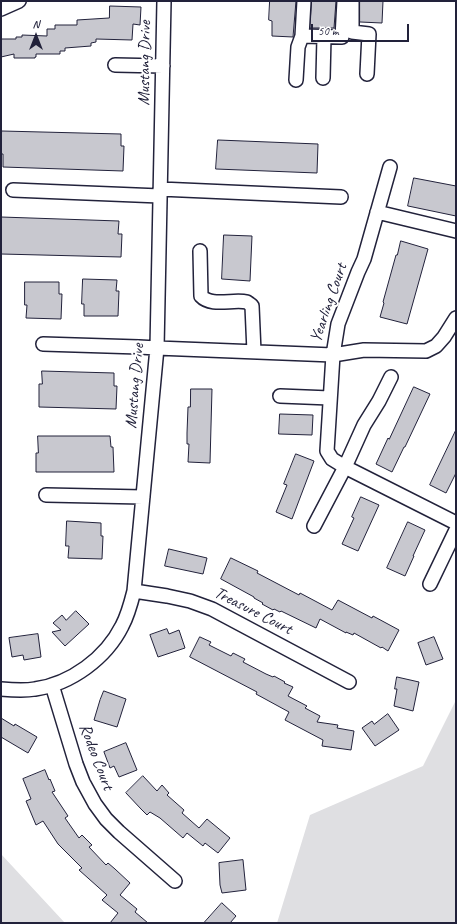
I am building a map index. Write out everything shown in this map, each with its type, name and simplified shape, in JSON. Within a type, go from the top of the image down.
[{"type":"street","points":[[1,9],[19,1]]},
{"type":"street","name":"Mustang Drive","points":[[1,689],[19,691],[36,689],[52,685],[69,678],[86,668],[100,656],[112,642],[129,609],[134,590],[157,348],[164,1]]},
{"type":"street","points":[[296,80],[298,47],[302,36],[304,1]]},
{"type":"street","points":[[302,36],[342,37],[344,1]]},
{"type":"street","points":[[352,1],[352,32],[369,34],[368,74]]},
{"type":"street","points":[[323,78],[324,37]]},
{"type":"street","points":[[115,65],[163,66]]},
{"type":"street","name":"Yearling Court","points":[[43,344],[333,355],[338,324],[364,259],[390,167]]},
{"type":"street","points":[[13,190],[341,197]]},
{"type":"street","points":[[377,212],[456,231]]},
{"type":"street","points":[[200,251],[201,296],[204,300],[214,302],[247,302],[252,306],[254,352]]},
{"type":"street","points":[[456,318],[444,337],[436,346],[426,351],[364,350],[333,355],[327,451],[332,459],[345,467],[456,523]]},
{"type":"street","points":[[314,526],[345,467],[364,425],[380,401],[391,377]]},
{"type":"street","points":[[280,396],[330,398]]},
{"type":"street","points":[[46,495],[143,497]]},
{"type":"street","points":[[430,584],[456,530]]},
{"type":"street","name":"Treasure Court","points":[[134,590],[190,601],[212,610],[349,682]]},
{"type":"street","name":"Rodeo Court","points":[[52,685],[76,764],[83,782],[95,804],[106,819],[119,832],[175,881]]},
{"type":"shaded area","points":[[456,700],[456,923],[277,923],[310,815],[423,766]]},
{"type":"shaded area","points":[[1,854],[65,923],[1,923]]},
{"type":"building","points":[[270,1],[296,1],[293,37],[272,36],[272,21],[269,20]]},
{"type":"building","points":[[312,1],[336,1],[334,28],[310,28]]},
{"type":"building","points":[[360,1],[383,1],[382,23],[360,22]]},
{"type":"building","points":[[110,6],[141,7],[140,25],[133,24],[132,40],[96,39],[96,42],[91,43],[91,46],[65,48],[65,51],[60,51],[60,54],[36,54],[35,58],[14,58],[14,54],[1,57],[1,39],[16,39],[16,37],[22,37],[22,35],[47,36],[47,29],[55,29],[55,25],[77,25],[77,20],[109,18]]},
{"type":"building","points":[[2,131],[121,134],[121,146],[124,146],[123,171],[3,167],[3,154],[1,154]]},
{"type":"building","points":[[218,140],[318,144],[317,173],[216,169]]},
{"type":"building","points":[[414,178],[456,186],[456,216],[408,206]]},
{"type":"building","points":[[1,217],[119,221],[118,234],[122,234],[121,257],[1,254]]},
{"type":"building","points":[[224,235],[252,236],[250,281],[222,279]]},
{"type":"building","points":[[401,241],[428,249],[407,324],[380,317]]},
{"type":"building","points":[[83,279],[117,280],[116,291],[119,291],[118,316],[84,316],[84,304],[82,304]]},
{"type":"building","points":[[25,282],[59,282],[59,294],[62,294],[61,319],[26,318],[27,305],[25,305]]},
{"type":"building","points":[[42,371],[114,373],[114,386],[117,386],[116,409],[39,407],[39,384],[42,384]]},
{"type":"building","points":[[414,387],[430,394],[392,472],[376,464]]},
{"type":"building","points":[[191,389],[212,389],[210,463],[188,462],[188,407],[190,407]]},
{"type":"building","points":[[280,414],[313,415],[312,435],[279,434]]},
{"type":"building","points":[[456,430],[456,473],[446,493],[430,485]]},
{"type":"building","points":[[38,436],[110,436],[111,447],[113,447],[114,472],[36,472]]},
{"type":"building","points":[[296,454],[314,461],[292,519],[276,512],[287,485],[284,484]]},
{"type":"building","points":[[361,497],[379,505],[358,551],[342,544],[354,518],[352,517]]},
{"type":"building","points":[[67,521],[101,523],[101,536],[103,536],[102,559],[68,558],[69,546],[66,546]]},
{"type":"building","points":[[408,522],[425,530],[405,576],[387,568]]},
{"type":"building","points":[[169,549],[207,558],[203,574],[165,566]]},
{"type":"building","points":[[231,558],[258,571],[257,573],[299,595],[300,593],[332,610],[338,600],[399,630],[388,651],[354,633],[353,635],[346,633],[320,619],[316,628],[281,611],[273,610],[262,604],[263,603],[254,597],[221,579]]},
{"type":"building","points":[[76,611],[89,624],[65,646],[52,632],[61,630],[53,623],[62,615],[66,620]]},
{"type":"building","points":[[167,629],[169,634],[179,630],[185,648],[158,657],[150,635]]},
{"type":"building","points":[[38,634],[41,657],[24,660],[23,655],[12,657],[9,638]]},
{"type":"building","points":[[200,637],[211,642],[209,645],[231,656],[233,653],[245,659],[243,662],[266,674],[273,677],[274,676],[293,687],[288,696],[307,706],[305,708],[320,716],[317,722],[338,725],[337,728],[354,731],[351,750],[322,746],[323,740],[285,720],[289,712],[256,694],[257,692],[190,657]]},
{"type":"building","points":[[434,637],[443,659],[426,665],[418,643]]},
{"type":"building","points":[[397,677],[419,682],[413,711],[394,706],[397,689],[395,689]]},
{"type":"building","points":[[104,691],[126,699],[117,727],[94,720]]},
{"type":"building","points":[[388,714],[399,730],[375,746],[362,728],[372,721],[374,724]]},
{"type":"building","points":[[1,718],[14,726],[15,724],[37,737],[28,753],[1,737]]},
{"type":"building","points":[[126,743],[137,770],[119,777],[114,766],[110,768],[104,752]]},
{"type":"building","points":[[45,770],[55,791],[52,792],[68,816],[65,818],[79,838],[82,835],[92,845],[89,847],[106,865],[108,863],[130,883],[120,895],[137,909],[135,912],[148,923],[110,923],[118,913],[102,900],[107,895],[79,870],[82,868],[58,844],[43,821],[36,825],[26,801],[31,799],[23,779]]},
{"type":"building","points":[[143,776],[157,791],[162,785],[169,793],[167,795],[184,810],[182,813],[199,828],[207,819],[230,838],[218,853],[205,843],[203,846],[187,833],[183,838],[160,818],[150,812],[147,815],[141,809],[126,793]]},
{"type":"building","points":[[243,860],[246,890],[222,893],[219,863]]},
{"type":"building","points":[[222,903],[236,916],[230,923],[204,923]]}]
